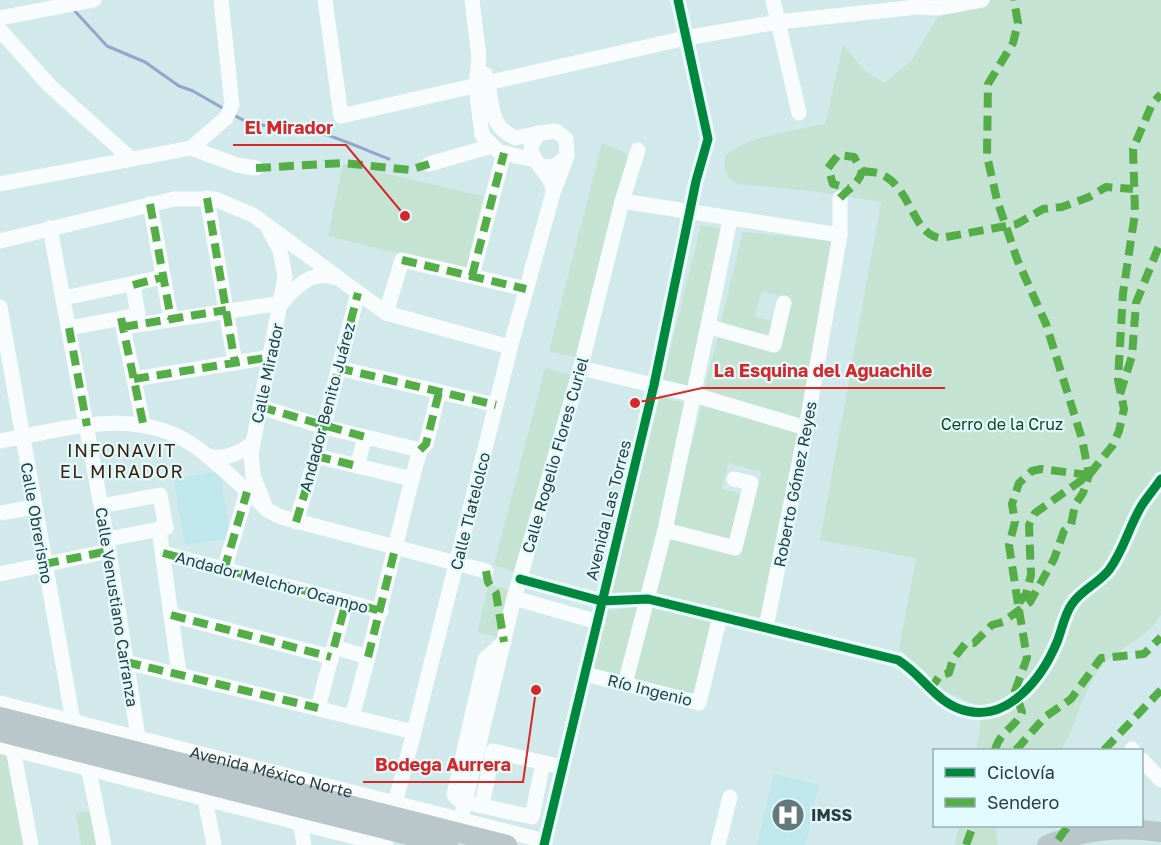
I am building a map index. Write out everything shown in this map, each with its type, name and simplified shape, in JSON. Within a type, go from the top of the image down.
[{"type":"main road","name":"Avenida México Norte","points":[[0,717],[82,745]]},
{"type":"main road","name":"Avenida México Norte","points":[[0,732],[139,751],[298,806],[386,830],[455,832],[507,845]]},
{"type":"main road","name":"Avenida México Norte","points":[[139,751],[204,790],[298,806]]},
{"type":"main road","points":[[1047,845],[1068,836],[1095,830],[1120,828],[1161,831]]},
{"type":"street","points":[[0,184],[191,148],[226,118],[232,105],[221,0]]},
{"type":"street","points":[[325,0],[341,116],[686,38],[778,22],[917,7],[938,8],[982,0]]},
{"type":"street","points":[[472,0],[482,85],[479,127],[498,150]]},
{"type":"street","name":"Avenida Las Torres","points":[[544,843],[654,385],[696,181],[708,139],[678,0]]},
{"type":"street","points":[[773,0],[799,113]]},
{"type":"street","points":[[0,18],[26,15],[87,1]]},
{"type":"street","points":[[0,30],[49,85],[131,159]]},
{"type":"street","points":[[429,164],[498,150],[554,167],[567,156],[568,144],[562,134],[550,130],[516,138],[499,129],[482,85]]},
{"type":"street","points":[[539,134],[531,146],[538,163],[553,183],[553,193]]},
{"type":"street","points":[[191,148],[237,165],[256,168]]},
{"type":"street","points":[[472,276],[498,150]]},
{"type":"street","name":"Calle Rogelio Flores Curiel","points":[[455,832],[482,737],[514,598],[581,368],[622,201],[638,150]]},
{"type":"street","name":"Calle Tlatelolco","points":[[386,830],[414,732],[510,347],[553,193],[567,156]]},
{"type":"street","points":[[207,198],[235,363]]},
{"type":"street","points":[[0,241],[174,199],[207,198],[241,208],[386,313],[510,347]]},
{"type":"street","name":"Roberto Gómez Reyes","points":[[766,627],[806,428],[840,235],[840,198]]},
{"type":"street","points":[[622,201],[691,214],[840,235]]},
{"type":"street","points":[[150,204],[171,319]]},
{"type":"street","points":[[625,684],[665,530],[710,327],[730,220]]},
{"type":"street","name":"Calle Mirador","points":[[266,225],[284,262],[282,303],[253,443],[253,476],[269,511]]},
{"type":"street","name":"Calle Venustiano Carranza","points":[[50,228],[108,544],[139,751]]},
{"type":"street","points":[[386,313],[402,260],[526,289]]},
{"type":"street","name":"Calle Mirador","points":[[282,303],[304,281],[314,276],[324,275],[344,281]]},
{"type":"street","points":[[64,298],[163,277]]},
{"type":"street","points":[[122,323],[138,315],[133,285]]},
{"type":"street","name":"Andador Benito Juárez","points":[[296,522],[324,427],[358,293]]},
{"type":"street","points":[[69,328],[171,319],[282,303]]},
{"type":"street","points":[[710,327],[774,345],[784,303]]},
{"type":"street","name":"Calle Obrerismo","points":[[0,311],[5,370],[23,437],[44,564],[104,845]]},
{"type":"street","points":[[122,323],[143,423]]},
{"type":"street","points":[[134,379],[271,357]]},
{"type":"street","points":[[338,368],[496,405]]},
{"type":"street","points":[[581,368],[695,395],[806,428]]},
{"type":"street","points":[[352,717],[381,611],[412,479],[420,450],[426,444],[439,392]]},
{"type":"street","points":[[261,407],[324,427],[420,450]]},
{"type":"street","points":[[0,441],[124,421],[143,423],[181,437],[208,456],[269,511],[296,522],[486,571]]},
{"type":"street","points":[[357,466],[365,437]]},
{"type":"street","name":"Calle Mirador","points":[[208,456],[216,458],[236,453],[253,443]]},
{"type":"street","points":[[316,456],[412,479]]},
{"type":"street","points":[[665,530],[735,548],[751,483],[734,479]]},
{"type":"street","points":[[520,579],[601,601],[648,599],[898,660],[918,675],[936,696],[952,707],[990,713],[1004,709],[1042,670],[1056,644],[1071,604],[1107,573],[1124,547],[1141,506],[1161,479]]},
{"type":"street","points":[[224,570],[248,492]]},
{"type":"street","points":[[0,574],[44,564],[166,528],[160,495],[101,506]]},
{"type":"street","points":[[0,513],[35,507]]},
{"type":"street","points":[[159,530],[179,673]]},
{"type":"street","name":"Andador Melchor Ocampo","points":[[163,553],[381,611]]},
{"type":"street","points":[[514,598],[598,622]]},
{"type":"street","points":[[318,708],[346,602]]},
{"type":"street","points":[[171,615],[333,652],[368,657]]},
{"type":"street","name":"Río Ingenio","points":[[585,674],[699,703],[720,616]]},
{"type":"street","points":[[504,642],[485,659],[453,790],[457,799],[465,802],[532,817]]},
{"type":"street","points":[[126,662],[179,673],[414,732]]},
{"type":"street","name":"Avenida México Norte","points":[[0,703],[82,745],[204,790]]},
{"type":"street","points":[[482,737],[493,751],[562,767]]},
{"type":"street","name":"Avenida México Norte","points":[[6,748],[82,745]]},
{"type":"street","points":[[6,748],[31,845]]},
{"type":"street","name":"Avenida México Norte","points":[[139,751],[386,830]]},
{"type":"street","points":[[482,805],[493,751]]},
{"type":"street","points":[[1143,761],[1161,780]]},
{"type":"street","points":[[529,837],[543,763]]},
{"type":"street","points":[[204,790],[214,845]]},
{"type":"street","points":[[718,845],[730,797]]},
{"type":"street","points":[[298,806],[304,845]]},
{"type":"street","name":"Avenida México Norte","points":[[298,806],[386,830]]},
{"type":"street","name":"Avenida México Norte","points":[[455,832],[529,837],[544,843]]},
{"type":"shaded area","points":[[213,472],[221,479],[231,538],[185,545],[173,479]]},
{"type":"shaded area","name":"IMSS","points":[[774,774],[819,785],[805,845],[757,845]]},
{"type":"green space","name":"Cerro de la Cruz","points":[[968,0],[1161,0],[1161,615],[1147,632],[1114,655],[1099,670],[1062,749],[976,749],[983,708],[942,690],[899,649],[916,558],[820,540],[881,202],[819,192],[738,184],[729,179],[725,171],[725,156],[747,143],[759,138],[825,124],[843,45],[863,69],[884,83],[911,61],[939,15]]},
{"type":"green space","points":[[602,143],[624,152],[629,157],[578,358],[549,351]]},
{"type":"green space","points":[[343,164],[483,196],[466,271],[328,236]]},
{"type":"green space","points":[[701,225],[731,231],[692,390],[662,382]]},
{"type":"green space","points":[[743,232],[835,241],[803,420],[703,393],[718,336],[778,351],[791,299],[762,291],[755,316],[774,322],[771,339],[720,326]]},
{"type":"green space","points":[[545,368],[572,375],[518,573],[494,565]]},
{"type":"green space","points":[[660,397],[689,404],[643,593],[610,596]]},
{"type":"green space","points":[[701,406],[801,432],[761,618],[656,593],[669,538],[740,556],[761,472],[728,463],[722,489],[745,495],[732,542],[671,526]]},
{"type":"green space","points":[[489,585],[513,591],[501,638],[477,632]]},
{"type":"green space","points":[[641,606],[620,677],[592,670],[607,611]]},
{"type":"green space","points":[[652,607],[712,619],[694,695],[632,680]]},
{"type":"green space","points":[[0,754],[13,758],[29,845],[0,845]]},
{"type":"green space","points":[[90,811],[96,845],[81,845],[76,813]]},
{"type":"green space","points":[[959,827],[996,827],[998,845],[955,845]]},
{"type":"waterway","points":[[73,9],[107,46],[145,62],[179,86],[193,91],[226,110]]},
{"type":"waterway","points":[[234,115],[261,125],[310,130],[389,159]]},
{"type":"marked path","points":[[930,690],[940,675],[949,673],[953,659],[966,643],[974,643],[992,625],[1003,622],[1030,602],[1054,559],[1064,531],[1071,525],[1075,505],[1083,493],[1089,475],[1082,439],[1046,324],[1017,259],[997,200],[987,156],[988,84],[1013,43],[1018,23],[1014,0]]},
{"type":"marked path","points":[[995,749],[1000,738],[1016,722],[1022,712],[1015,691],[1027,658],[1018,604],[1026,594],[1031,575],[1029,525],[1035,513],[1089,475],[1113,445],[1119,431],[1124,409],[1118,380],[1123,293],[1135,213],[1133,149],[1152,104],[1161,94]]},
{"type":"marked path","points":[[472,276],[504,153]]},
{"type":"marked path","points":[[840,198],[856,183],[862,171],[854,157],[838,155],[828,168],[833,184],[848,188]]},
{"type":"marked path","points":[[256,168],[343,163],[410,170],[429,164]]},
{"type":"marked path","points":[[862,171],[879,173],[891,181],[899,189],[924,229],[931,235],[941,238],[1017,224],[1043,209],[1062,207],[1089,197],[1106,187],[1133,189]]},
{"type":"marked path","points":[[207,198],[235,363]]},
{"type":"marked path","points":[[150,204],[171,319]]},
{"type":"marked path","points":[[1120,394],[1132,356],[1136,303],[1161,241]]},
{"type":"marked path","points":[[402,260],[526,289]]},
{"type":"marked path","points":[[133,285],[163,277]]},
{"type":"marked path","points":[[296,522],[316,456],[358,293]]},
{"type":"marked path","points":[[123,327],[226,310]]},
{"type":"marked path","points":[[121,318],[143,423]]},
{"type":"marked path","points":[[69,328],[87,426]]},
{"type":"marked path","points":[[134,379],[271,357]]},
{"type":"marked path","points":[[338,368],[496,405]]},
{"type":"marked path","points":[[420,450],[426,444],[439,392]]},
{"type":"marked path","points":[[261,407],[365,437]]},
{"type":"marked path","points":[[316,456],[357,466]]},
{"type":"marked path","points":[[1018,604],[1009,545],[1015,522],[1012,504],[1019,483],[1032,471],[1041,469],[1089,475]]},
{"type":"marked path","points":[[224,570],[247,492]]},
{"type":"marked path","points":[[368,657],[395,549]]},
{"type":"marked path","points":[[44,564],[109,551]]},
{"type":"marked path","points":[[163,553],[381,611]]},
{"type":"marked path","points":[[486,571],[488,582],[496,593],[504,642]]},
{"type":"marked path","points":[[334,647],[346,602]]},
{"type":"marked path","points":[[171,615],[331,657]]},
{"type":"marked path","points":[[1017,749],[1045,717],[1071,699],[1101,658],[1144,654],[1161,637]]},
{"type":"marked path","points":[[126,662],[318,708]]},
{"type":"marked path","points":[[1105,749],[1161,690]]},
{"type":"marked path","points":[[966,845],[973,827]]},
{"type":"marked path","points":[[1058,840],[1067,827]]},
{"type":"cycle path","points":[[544,845],[654,385],[696,181],[708,139],[678,0]]},
{"type":"cycle path","points":[[520,579],[601,601],[648,599],[898,660],[938,696],[956,707],[967,711],[997,710],[1022,694],[1043,669],[1057,642],[1069,608],[1080,595],[1109,570],[1142,505],[1161,479]]},
{"type":"place","name":"El Mirador","points":[[405,216]]},
{"type":"place","name":"La Esquina del Aguachile","points":[[635,403]]},
{"type":"place","name":"Bodega Aurrera","points":[[536,690]]},
{"type":"place","name":"IMSS","points":[[788,815]]},
{"type":"district","name":"INFONAVIT EL MIRADOR","points":[[122,460]]}]
